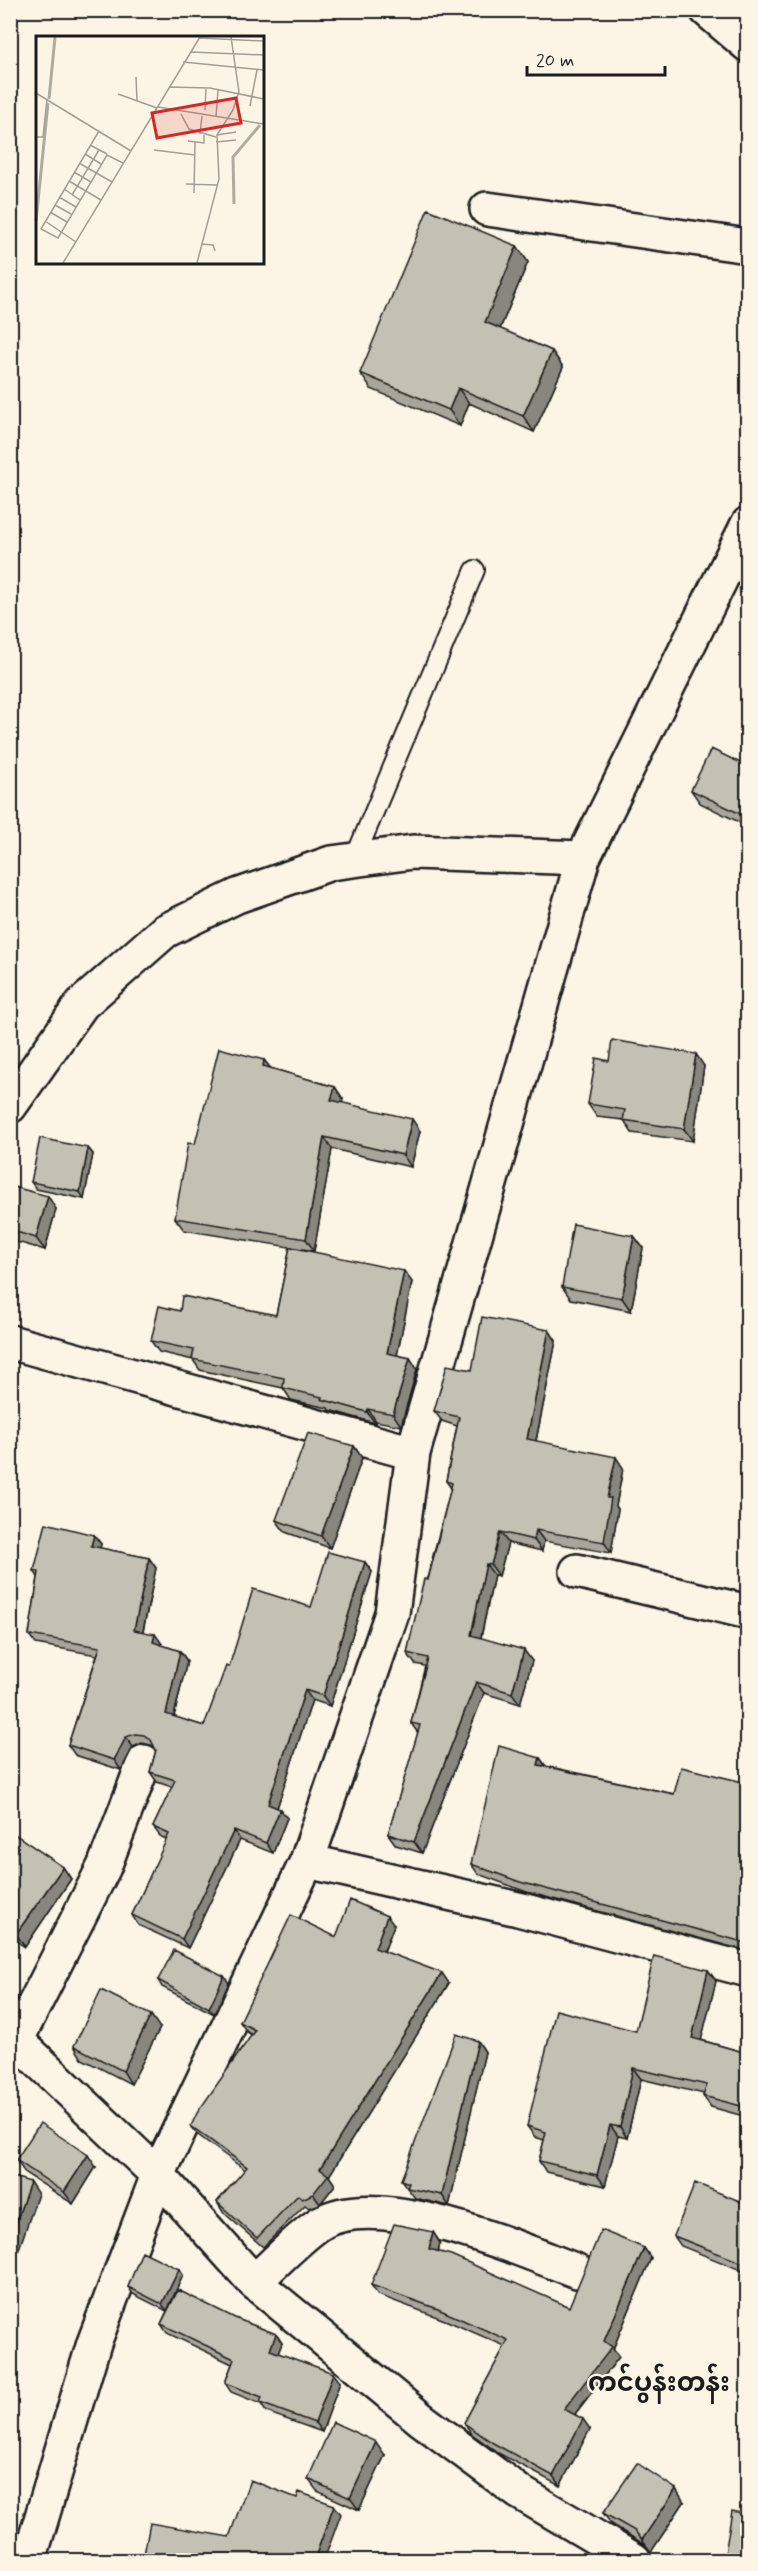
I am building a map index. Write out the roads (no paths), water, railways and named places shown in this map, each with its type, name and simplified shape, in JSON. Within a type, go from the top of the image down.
[{"type":"street","points":[[707,10],[747,45]]},
{"type":"street","points":[[488,209],[747,246]]},
{"type":"street","points":[[29,2560],[94,2343],[158,2175],[307,1861],[392,1613],[413,1453],[583,858],[747,524]]},
{"type":"street","points":[[10,1106],[82,1004],[165,931],[237,897],[331,863],[413,852],[583,858]]},
{"type":"street","points":[[10,1342],[413,1453]]},
{"type":"street","points":[[577,1571],[747,1612]]},
{"type":"street","points":[[144,1762],[104,1867],[14,2037],[158,2175],[254,2282],[422,2420],[519,2492],[634,2560]]},
{"type":"street","points":[[307,1861],[518,1909],[747,1970]]},
{"type":"street","points":[[254,2282],[319,2224],[346,2212],[375,2211],[472,2231],[577,2271]]},
{"type":"lane","points":[[354,860],[475,570]]},
{"type":"district","name":"ကင်ပွန်းတန်း","points":[[659,2384]]}]
